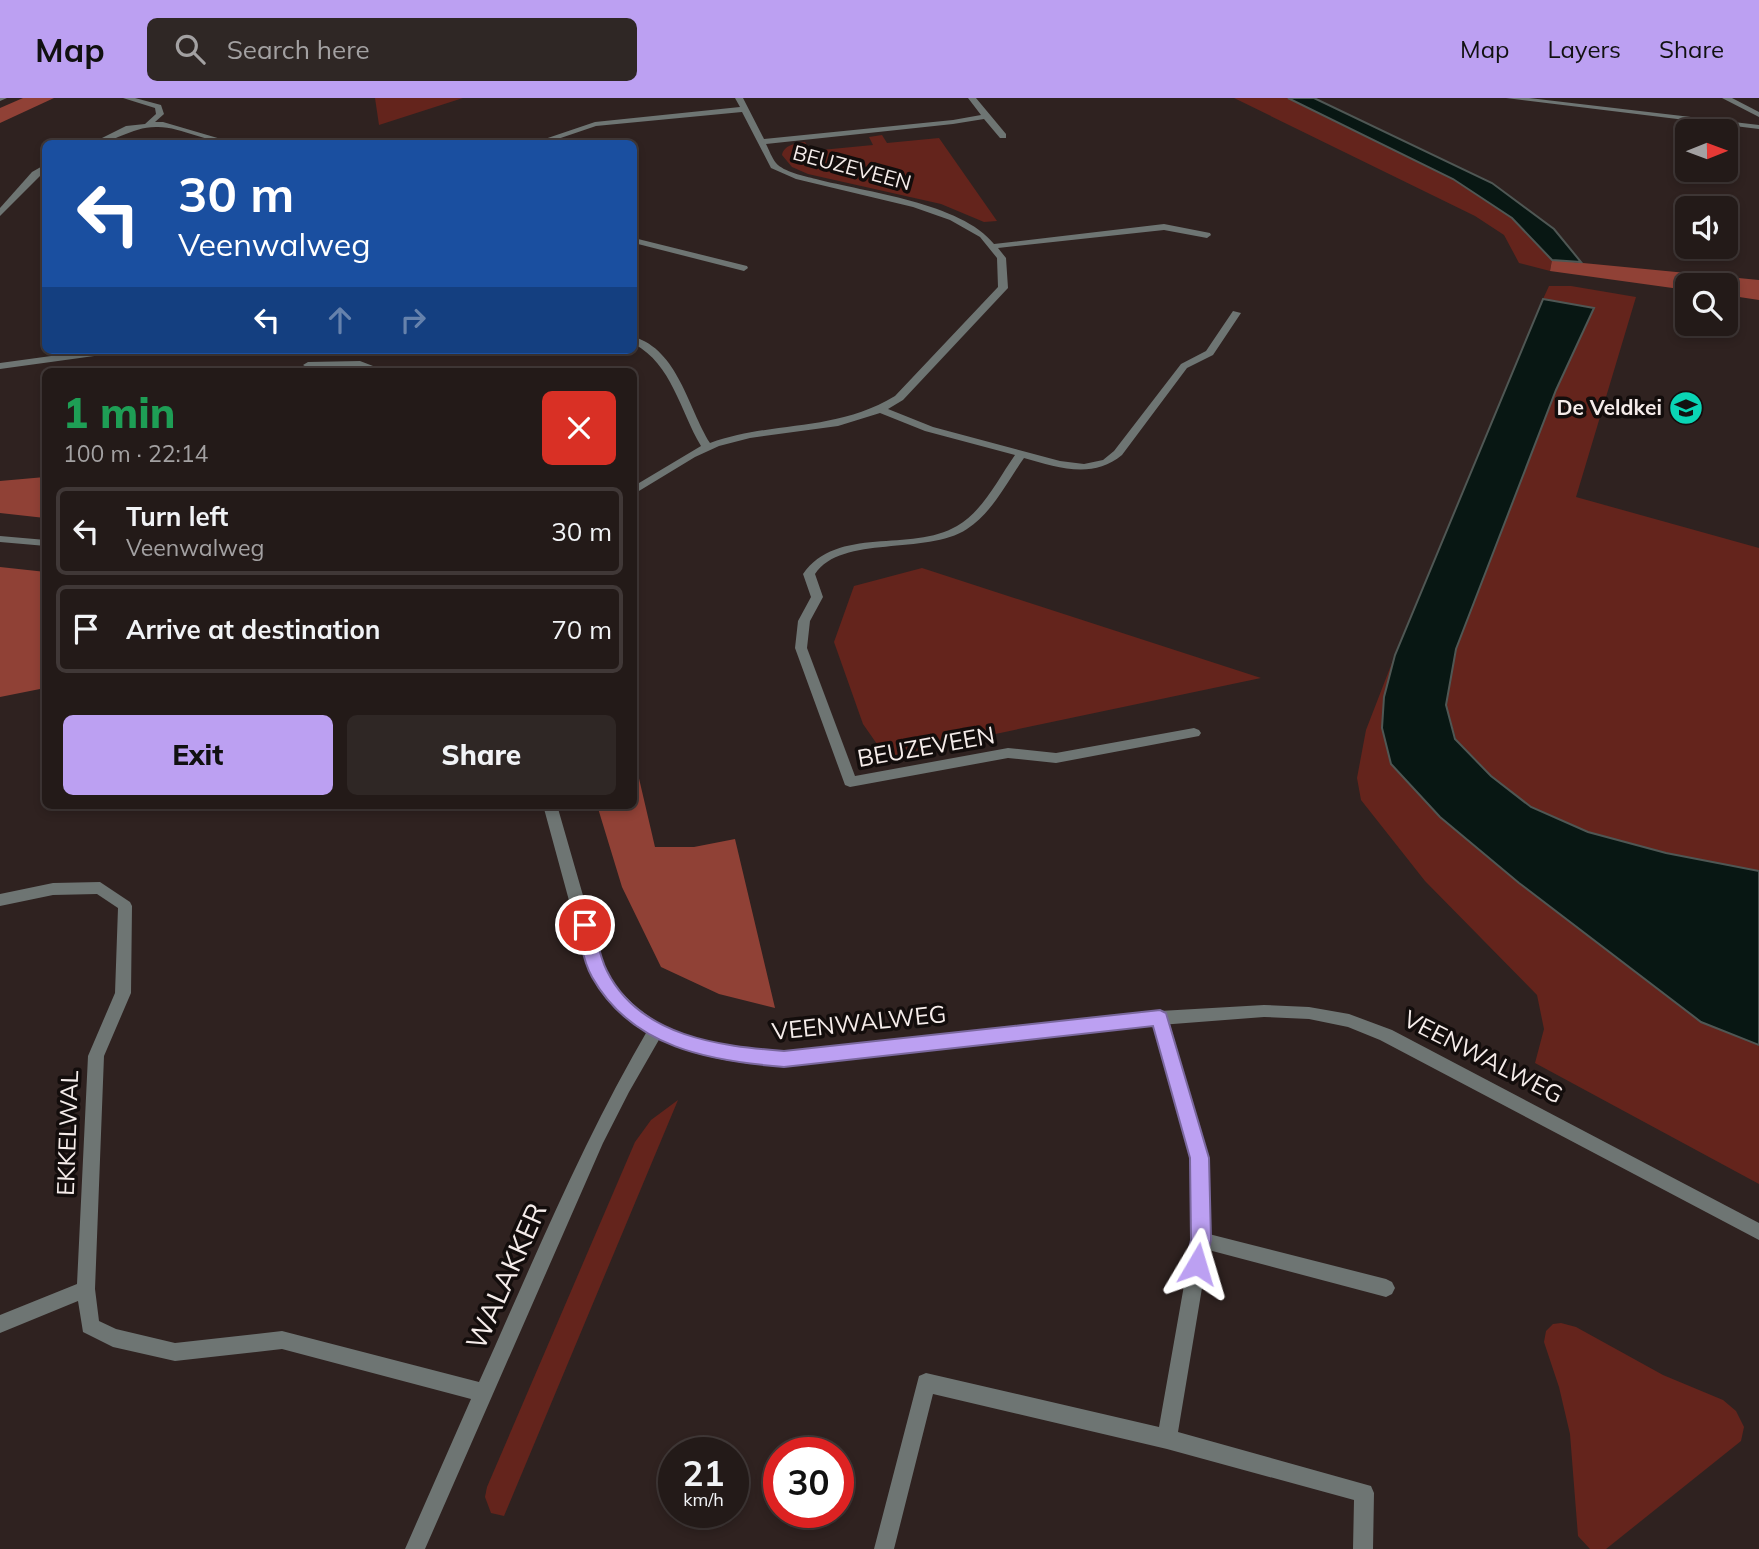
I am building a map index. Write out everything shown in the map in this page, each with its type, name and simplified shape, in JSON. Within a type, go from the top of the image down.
[{"type":"street","points":[[127,98],[158,107],[160,114],[149,124]]},
{"type":"street","points":[[739,98],[761,142]]},
{"type":"street","points":[[972,98],[1003,136]]},
{"type":"street","points":[[1510,98],[1759,127]]},
{"type":"street","points":[[1726,98],[1759,115]]},
{"type":"street","points":[[544,140],[612,121],[745,109]]},
{"type":"street","name":"BEUZEVEEN","points":[[986,116],[953,122],[761,142],[774,166],[784,172],[816,183],[943,212],[975,228],[995,246]]},
{"type":"street","points":[[103,140],[130,128],[149,124],[170,125],[221,140]]},
{"type":"street","points":[[560,134],[573,140]]},
{"type":"street","points":[[0,212],[42,169]]},
{"type":"street","points":[[637,489],[707,447],[747,436],[849,422],[882,410],[899,398],[1003,288],[1006,276],[995,246],[1164,227],[1207,235]]},
{"type":"street","points":[[637,242],[744,268]]},
{"type":"street","points":[[882,410],[929,429],[1020,454],[1084,467],[1106,463],[1118,453],[1184,366],[1210,353],[1236,313]]},
{"type":"street","points":[[637,341],[645,344],[665,363],[696,432],[707,447]]},
{"type":"street","points":[[0,366],[87,354]]},
{"type":"street","points":[[308,368],[359,364],[372,368]]},
{"type":"street","name":"BEUZEVEEN","points":[[1020,454],[969,524],[957,531],[939,537],[837,553],[819,560],[809,574],[817,597],[804,621],[801,648],[850,782],[1008,753],[1056,758],[1194,733]]},
{"type":"street","points":[[0,539],[42,543]]},
{"type":"street","name":"VEENWALWEG","points":[[552,809],[598,973],[617,1001],[636,1019],[687,1045],[730,1055],[784,1059],[1160,1018],[1264,1011],[1309,1013],[1349,1021],[1386,1035],[1759,1232]]},
{"type":"street","name":"EKKELWAL","points":[[0,900],[53,889],[100,888],[125,906],[122,993],[96,1056],[86,1289],[90,1325],[113,1338],[175,1352],[282,1340],[484,1393]]},
{"type":"street","points":[[1160,1018],[1200,1158],[1201,1240],[1167,1439]]},
{"type":"street","name":"WALAKKER","points":[[415,1549],[596,1140],[656,1031]]},
{"type":"street","points":[[1201,1240],[1386,1288]]},
{"type":"street","points":[[0,1324],[86,1289]]},
{"type":"street","points":[[884,1549],[926,1383],[1167,1439],[1364,1493],[1363,1549]]},
{"type":"shaded area","points":[[23,98],[54,98],[0,123],[0,108]]},
{"type":"shaded area","points":[[375,98],[463,98],[379,125]]},
{"type":"shaded area","points":[[1234,98],[1288,98],[1453,179],[1512,218],[1552,260],[1550,271],[1519,263],[1504,235],[1475,216]]},
{"type":"shaded area","points":[[1288,98],[1314,98],[1492,183],[1554,229],[1581,262],[1552,260],[1512,218],[1453,179]]},
{"type":"shaded area","points":[[882,135],[887,143],[939,138],[997,221],[984,222],[941,204],[808,174],[792,167],[782,155],[788,147],[798,143],[805,142],[811,151],[873,145],[869,137]]},
{"type":"shaded area","points":[[1552,260],[1687,273],[1675,273],[1675,288],[1550,271]]},
{"type":"shaded area","points":[[1738,278],[1759,280],[1759,300],[1738,297]]},
{"type":"shaded area","points":[[1549,286],[1571,286],[1636,297],[1576,497],[1759,548],[1759,871],[1666,853],[1588,832],[1531,807],[1491,776],[1456,739],[1446,705],[1456,649],[1556,390],[1594,308],[1543,299]]},
{"type":"shaded area","points":[[1543,299],[1594,308],[1556,390],[1456,649],[1446,705],[1455,739],[1491,776],[1531,807],[1588,832],[1666,853],[1759,871],[1759,1045],[1701,1022],[1519,883],[1440,817],[1391,764],[1382,728],[1384,697],[1395,655]]},
{"type":"shaded area","points":[[42,477],[42,518],[0,513],[0,481]]},
{"type":"shaded area","points":[[0,567],[42,572],[42,689],[0,697]]},
{"type":"shaded area","points":[[922,568],[1261,678],[886,757],[863,724],[834,642],[854,586]]},
{"type":"shaded area","points":[[1395,655],[1384,697],[1382,728],[1391,764],[1440,817],[1519,883],[1701,1022],[1759,1045],[1759,1184],[1535,1063],[1544,1029],[1537,995],[1425,881],[1361,800],[1357,778],[1366,730]]},
{"type":"shaded area","points":[[637,770],[655,847],[694,847],[735,839],[775,1008],[719,994],[661,967],[622,887],[598,809],[637,809]]},
{"type":"shaded area","points":[[678,1100],[504,1516],[491,1513],[485,1497],[487,1487],[635,1142],[651,1120]]},
{"type":"shaded area","points":[[1553,1324],[1576,1327],[1663,1375],[1723,1400],[1736,1411],[1744,1427],[1741,1441],[1606,1549],[1590,1549],[1578,1536],[1570,1434],[1559,1387],[1544,1342],[1546,1331]]},
{"type":"place","name":"De Veldkei","points":[[1686,408]]},
{"type":"route","points":[[585,925],[598,973],[617,1001],[636,1019],[687,1045],[730,1055],[784,1059],[1160,1018],[1200,1158],[1201,1240],[1197,1264]]}]
